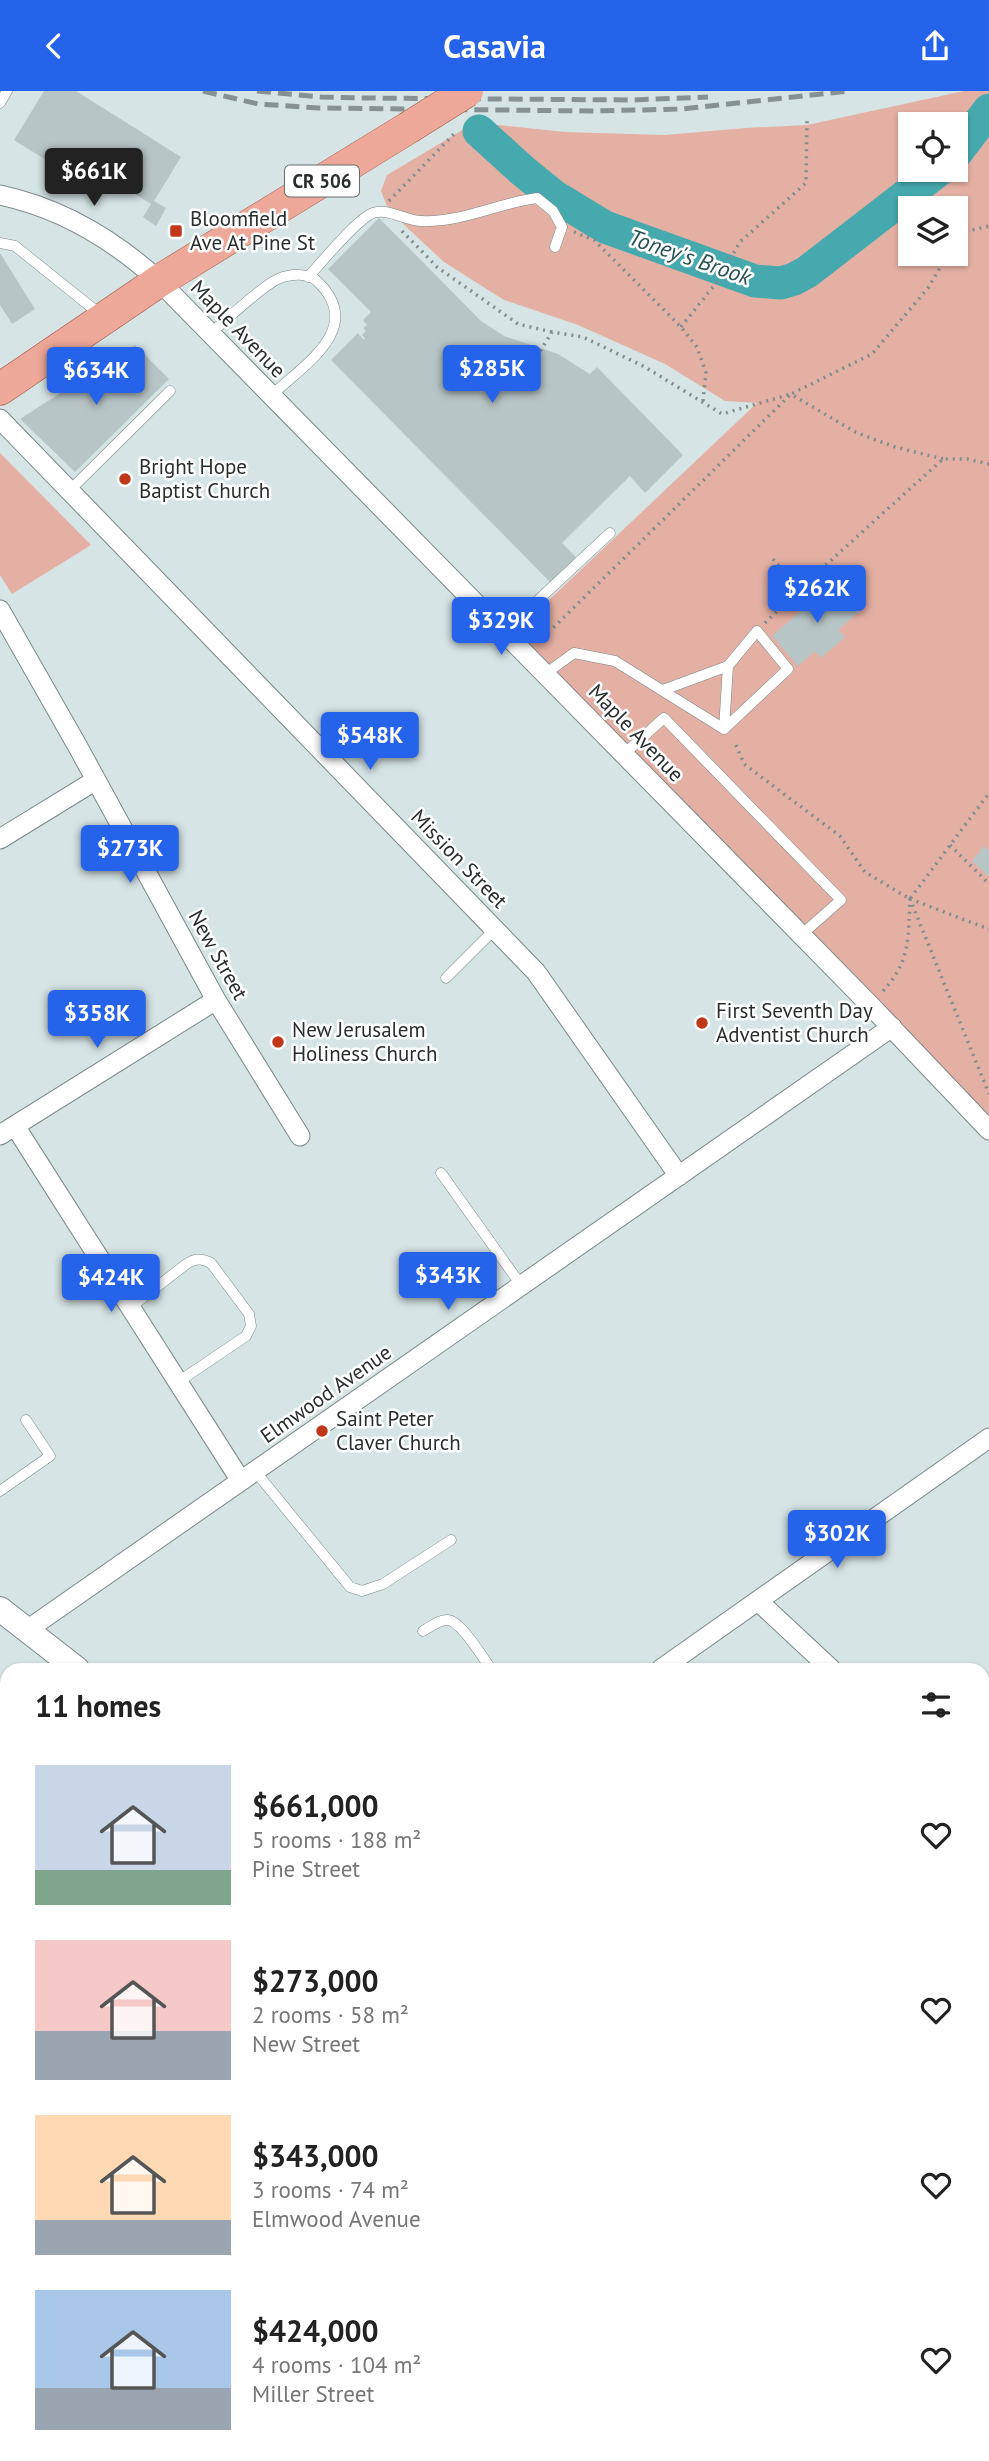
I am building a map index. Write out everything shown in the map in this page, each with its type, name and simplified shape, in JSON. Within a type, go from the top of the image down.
[{"type":"main road","name":"CR 506","points":[[0,389],[159,281],[467,91]]},
{"type":"street","name":"Maple Avenue","points":[[0,195],[46,208],[77,221],[128,254],[159,281],[892,1027],[989,1130]]},
{"type":"street","name":"Mission Street","points":[[0,419],[536,972],[679,1176]]},
{"type":"street","name":"New Street","points":[[0,610],[216,1000],[300,1136]]},
{"type":"street","points":[[0,839],[96,780]]},
{"type":"street","points":[[216,1000],[8,1130],[131,1307],[178,1382],[248,1476]]},
{"type":"street","name":"Elmwood Avenue","points":[[27,1630],[892,1027]]},
{"type":"street","points":[[670,1663],[989,1438]]},
{"type":"street","points":[[758,1601],[825,1663]]},
{"type":"street","points":[[0,1609],[69,1663]]},
{"type":"lane","points":[[0,103],[7,91]]},
{"type":"lane","points":[[308,277],[358,225],[369,215],[379,211],[420,222],[454,218],[512,201],[537,198],[553,211],[562,227],[555,247]]},
{"type":"lane","points":[[0,243],[15,246],[104,318]]},
{"type":"lane","points":[[211,333],[275,280],[293,274],[314,278],[331,294],[338,317],[328,343],[272,395]]},
{"type":"lane","points":[[70,490],[170,391]]},
{"type":"lane","points":[[505,632],[610,533]]},
{"type":"lane","points":[[663,690],[728,666],[757,631],[788,669],[724,729]]},
{"type":"lane","points":[[545,674],[574,653],[615,661],[724,729]]},
{"type":"lane","points":[[724,729],[728,666]]},
{"type":"lane","points":[[624,754],[664,718],[841,900],[802,935]]},
{"type":"lane","points":[[446,978],[495,929]]},
{"type":"lane","points":[[441,1173],[522,1285]]},
{"type":"lane","points":[[131,1307],[194,1259],[202,1259],[211,1263],[249,1314],[251,1326],[246,1336],[178,1382]]},
{"type":"lane","points":[[0,1491],[50,1456],[26,1420]]},
{"type":"lane","points":[[248,1476],[350,1587],[362,1591],[383,1584],[451,1540]]},
{"type":"lane","points":[[423,1631],[443,1620],[452,1620],[460,1626],[487,1663]]},
{"type":"path","points":[[681,327],[716,283],[740,242],[806,183],[807,118]]},
{"type":"path","points":[[457,131],[379,211],[390,218],[437,267],[518,324],[583,337],[645,367],[722,414],[791,394],[872,354],[928,288],[941,266]]},
{"type":"path","points":[[968,231],[989,226]]},
{"type":"path","points":[[562,227],[594,240],[681,327],[696,348],[706,373],[703,401]]},
{"type":"path","points":[[522,381],[552,332]]},
{"type":"path","points":[[791,394],[855,432],[895,447],[943,459],[968,459],[989,464]]},
{"type":"path","points":[[552,629],[791,394]]},
{"type":"path","points":[[757,631],[798,590],[943,459]]},
{"type":"path","points":[[773,559],[798,590]]},
{"type":"path","points":[[736,745],[744,764],[840,836],[866,871],[910,899],[989,929]]},
{"type":"path","points":[[883,991],[892,981],[908,950],[910,899],[989,793]]},
{"type":"path","points":[[950,845],[989,884]]},
{"type":"path","points":[[910,899],[989,1094]]},
{"type":"shaded area","points":[[964,91],[989,91],[989,1117],[514,633],[757,403],[725,401],[665,364],[578,325],[504,300],[444,262],[389,211],[381,191],[387,175],[471,125],[565,132],[665,135],[807,125]]},
{"type":"shaded area","points":[[0,453],[91,545],[12,594],[0,575]]},
{"type":"building","points":[[44,91],[76,91],[181,157],[154,201],[166,208],[156,226],[143,217],[151,204],[74,155],[64,171],[14,140]]},
{"type":"building","points":[[379,218],[481,321],[504,336],[558,354],[590,374],[597,367],[683,455],[645,493],[630,476],[562,543],[576,557],[551,583],[331,360],[358,333],[364,340],[362,335],[366,331],[363,328],[367,325],[363,320],[371,312],[328,269]]},
{"type":"building","points":[[0,253],[35,309],[12,324],[0,305]]},
{"type":"building","points":[[135,345],[169,379],[75,472],[20,419]]},
{"type":"building","points":[[835,581],[860,611],[838,630],[845,637],[821,658],[815,651],[798,666],[772,636]]},
{"type":"building","points":[[984,846],[989,850],[989,877],[972,861]]},
{"type":"waterway","name":"Toney's Brook","points":[[968,137],[989,110]]},
{"type":"waterway","name":"Toney's Brook","points":[[479,131],[554,196],[605,227],[755,281],[781,283],[807,272],[923,182]]},
{"type":"railway","points":[[203,91],[258,104],[319,108],[592,111],[683,109],[849,91]]},
{"type":"railway","points":[[257,91],[364,98],[632,100],[708,97]]},
{"type":"place","name":"Bloomfield Ave At Pine St","points":[[176,231]]},
{"type":"place","name":"Bright Hope Baptist Church","points":[[125,479]]},
{"type":"place","name":"First Seventh Day Adventist Church","points":[[702,1023]]},
{"type":"place","name":"New Jerusalem Holiness Church","points":[[278,1042]]},
{"type":"place","name":"Saint Peter Claver Church","points":[[322,1431]]}]
